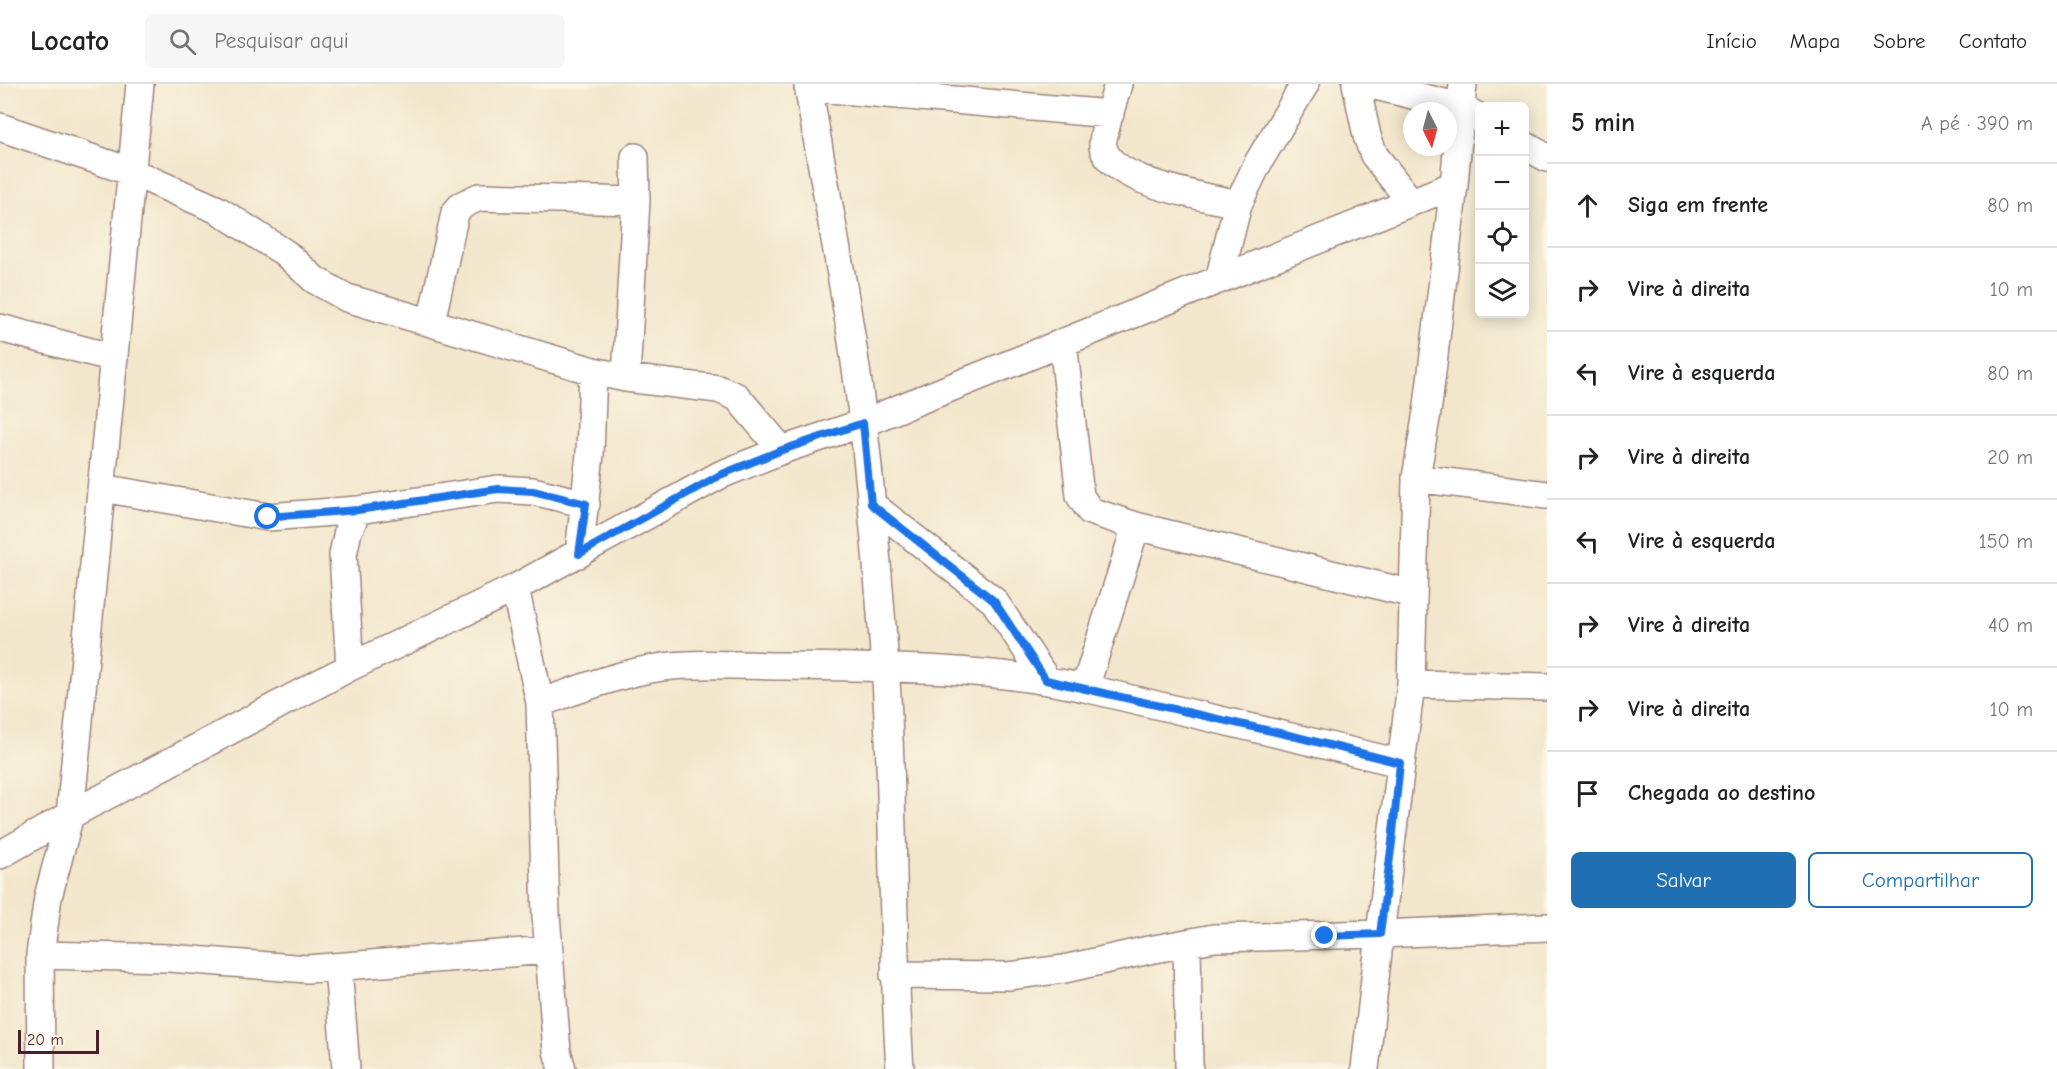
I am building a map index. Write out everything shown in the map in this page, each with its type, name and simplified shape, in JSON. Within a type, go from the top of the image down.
[{"type":"street","points":[[41,1069],[40,955],[48,897],[70,815],[140,84]]},
{"type":"street","points":[[1118,84],[1102,145],[1109,161],[1122,171],[1159,186],[1239,204]]},
{"type":"street","points":[[1219,280],[1239,204],[1258,161],[1305,84]]},
{"type":"street","points":[[1356,84],[1366,136],[1374,155],[1412,202]]},
{"type":"street","points":[[1365,1069],[1411,684],[1416,478],[1428,406],[1454,185],[1468,103],[1367,84]]},
{"type":"street","points":[[900,1069],[894,975],[892,794],[885,667],[871,504],[863,423],[842,281],[808,86],[1110,114]]},
{"type":"street","points":[[0,127],[132,172],[218,210],[285,253],[315,280],[347,298],[593,371],[626,378],[718,388],[737,397],[782,450]]},
{"type":"street","points":[[1529,148],[1547,159]]},
{"type":"street","points":[[626,378],[636,201],[635,157]]},
{"type":"street","points":[[0,855],[70,815],[350,667],[515,588],[720,475],[782,450],[863,423],[1454,185]]},
{"type":"street","points":[[431,322],[455,213],[462,205],[479,197],[636,201]]},
{"type":"street","points":[[0,327],[114,358]]},
{"type":"street","points":[[1063,342],[1080,496],[1090,511],[1136,526],[1413,594]]},
{"type":"street","points":[[579,554],[590,454],[593,371]]},
{"type":"street","points":[[1416,478],[1547,495]]},
{"type":"street","points":[[102,488],[268,517],[358,510],[498,489],[533,491],[586,504]]},
{"type":"street","points":[[871,504],[994,601],[1046,680]]},
{"type":"street","points":[[350,667],[343,555],[348,531],[358,510]]},
{"type":"street","points":[[1085,688],[1136,526]]},
{"type":"street","points":[[515,588],[540,703],[548,950],[557,1051],[562,1069]]},
{"type":"street","points":[[540,703],[610,679],[664,667],[885,667],[987,672],[1085,688],[1400,763]]},
{"type":"street","points":[[1411,684],[1547,687]]},
{"type":"street","points":[[894,975],[1008,976],[1065,969],[1214,938],[1547,927]]},
{"type":"street","points":[[1187,943],[1190,1069]]},
{"type":"street","points":[[40,955],[168,957],[307,969],[548,950]]},
{"type":"street","points":[[338,967],[346,1069]]},
{"type":"route","points":[[268,517],[358,510],[498,489],[533,491],[586,504],[579,554],[720,475],[782,450],[863,423],[871,504],[994,601],[1010,622],[1046,680],[1154,703],[1400,763],[1380,934],[1325,936]]}]
